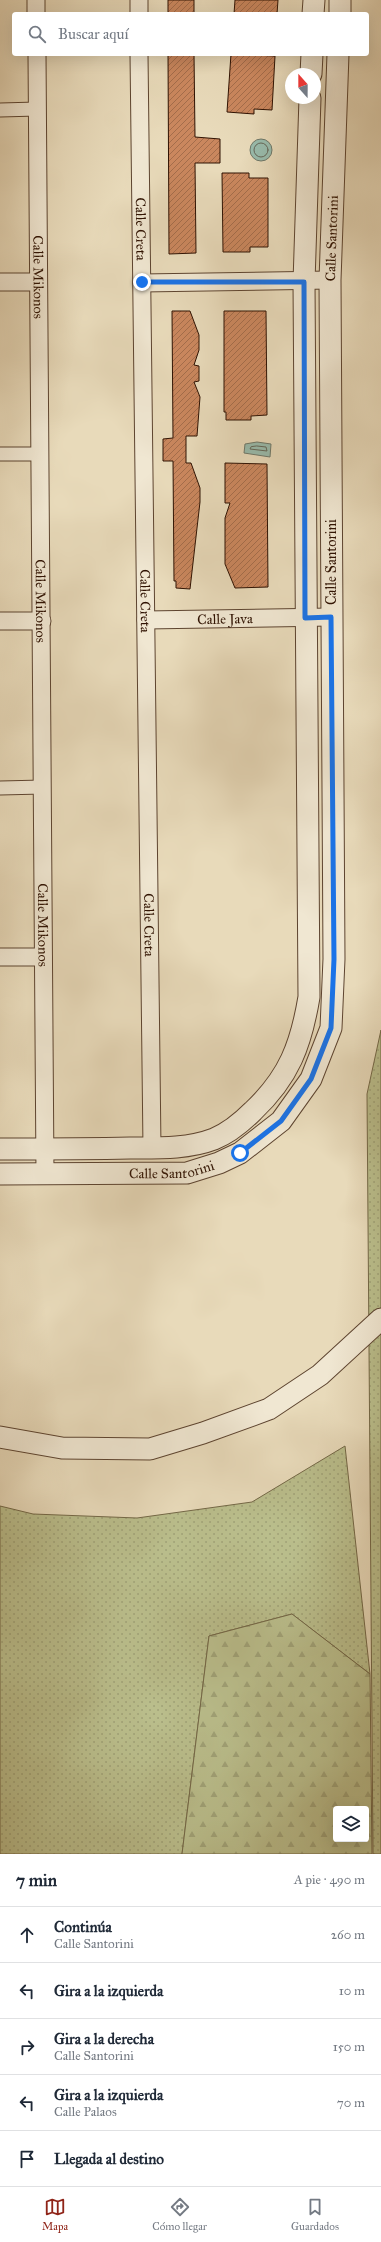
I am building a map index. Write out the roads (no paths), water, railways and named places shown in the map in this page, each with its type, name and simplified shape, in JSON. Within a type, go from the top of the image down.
[{"type":"street","points":[[36,0],[36,12]]},
{"type":"street","points":[[138,0],[139,12]]},
{"type":"street","points":[[313,12],[314,0]]},
{"type":"street","points":[[340,0],[340,12]]},
{"type":"street","name":"Calle Mikonos","points":[[36,56],[41,454],[45,1174]]},
{"type":"street","name":"Calle Creta","points":[[139,56],[152,1148]]},
{"type":"street","points":[[311,68],[312,56]]},
{"type":"street","name":"Calle Santorini","points":[[0,1174],[187,1173],[219,1163],[240,1153],[281,1121],[311,1079],[331,1028],[334,967],[330,280],[338,56]]},
{"type":"street","name":"Calle Santorini","points":[[0,1149],[152,1148],[196,1145],[215,1138],[240,1123],[266,1098],[282,1079],[295,1054],[304,1027],[309,997],[305,618],[304,282],[310,104]]},
{"type":"street","points":[[0,110],[37,109]]},
{"type":"street","points":[[142,282],[304,282],[330,280]]},
{"type":"street","points":[[0,282],[38,282]]},
{"type":"street","points":[[0,454],[41,454]]},
{"type":"street","name":"Calle Java","points":[[146,620],[331,617]]},
{"type":"street","points":[[0,621],[42,621]]},
{"type":"street","points":[[0,788],[43,787]]},
{"type":"street","points":[[0,957],[43,956]]},
{"type":"street","points":[[0,1437],[62,1448],[150,1449],[203,1433],[269,1408],[320,1375],[381,1319]]},
{"type":"water","points":[[261,139],[269,142],[272,150],[269,158],[261,161],[253,158],[250,150],[253,142]]},
{"type":"water","points":[[257,442],[271,444],[270,457],[244,453],[245,444]]}]
